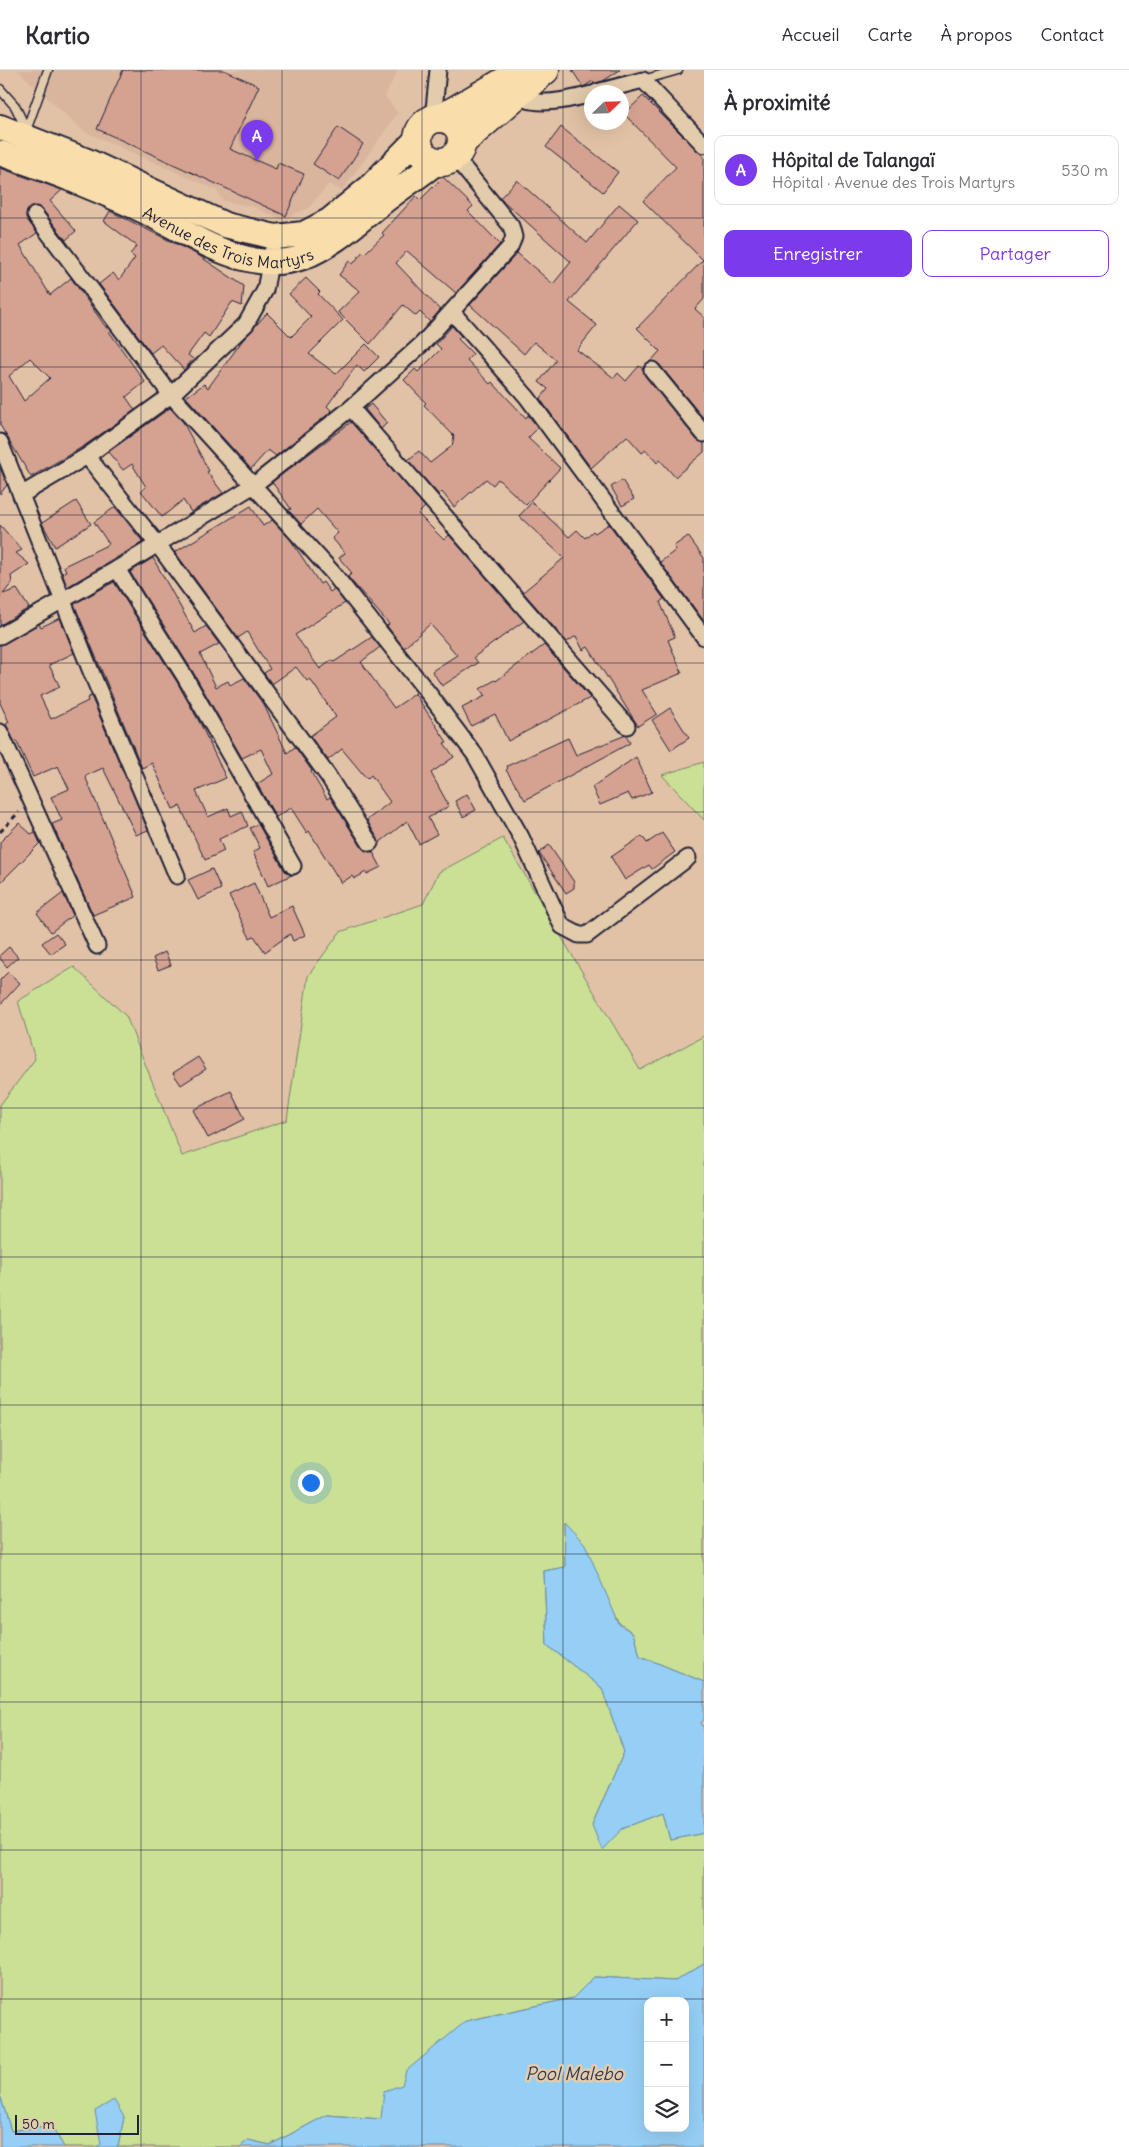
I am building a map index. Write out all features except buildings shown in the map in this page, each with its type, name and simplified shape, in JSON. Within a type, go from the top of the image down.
[{"type":"highway","name":"Avenue des Trois Martyrs","points":[[431,125],[514,82],[545,70]]},
{"type":"highway","name":"Avenue des Trois Martyrs","points":[[452,153],[514,82]]},
{"type":"highway","points":[[450,120],[457,125],[461,133],[452,153],[430,159],[423,154],[419,146],[431,125],[450,120]]},
{"type":"main road","name":"Avenue des Trois Martyrs","points":[[0,153],[29,146],[87,160],[225,225],[275,237],[304,234],[329,220],[369,188],[431,125]]},
{"type":"main road","name":"Avenue des Trois Martyrs","points":[[0,127],[29,146],[135,206],[217,248],[241,257],[271,263],[302,257],[336,240],[380,204],[452,153]]},
{"type":"street","points":[[431,125],[438,70]]},
{"type":"street","points":[[624,85],[643,80],[704,145]]},
{"type":"street","points":[[514,82],[537,101],[563,102],[584,96]]},
{"type":"street","points":[[0,636],[158,545],[254,485],[351,408],[423,343],[453,313],[510,247],[514,237],[511,226],[452,153]]},
{"type":"street","points":[[35,215],[171,394],[332,572],[475,755],[521,837],[562,926],[579,935],[587,935],[688,858]]},
{"type":"street","points":[[21,495],[87,456],[171,394],[246,324],[265,290],[275,237]]},
{"type":"street","points":[[453,313],[527,398],[704,638]]},
{"type":"street","points":[[652,370],[704,434]]},
{"type":"street","points":[[351,408],[627,726]]},
{"type":"street","points":[[0,442],[62,601],[177,876]]},
{"type":"street","points":[[87,456],[158,545],[328,776],[370,842]]},
{"type":"street","points":[[117,569],[186,677],[293,866]]},
{"type":"street","points":[[0,732],[97,946]]},
{"type":"lane","points":[[29,146],[48,70]]},
{"type":"lane","points":[[643,80],[678,70]]},
{"type":"lane","points":[[0,88],[15,106],[29,146]]},
{"type":"path","points":[[0,832],[30,801]]},
{"type":"shaded area","points":[[17,70],[398,70],[385,96],[398,113],[342,191],[329,184],[309,208],[281,220],[254,207],[223,201],[216,190],[83,131]]},
{"type":"green space","points":[[704,762],[704,820],[662,775]]},
{"type":"green space","points":[[503,838],[640,1070],[704,1036],[704,1682],[640,1656],[633,1633],[620,1624],[564,1523],[565,1567],[544,1571],[547,1645],[602,1688],[624,1752],[592,1825],[622,1829],[663,1813],[670,1840],[704,1833],[704,1964],[675,1981],[594,1977],[573,1998],[466,2021],[402,2085],[381,2119],[327,2115],[270,2145],[248,2140],[240,2147],[118,2147],[124,2117],[101,2145],[96,2147],[64,2147],[51,2125],[11,2131],[0,2095],[0,1105],[35,1059],[18,1001],[74,967],[126,1016],[182,1156],[287,1120],[308,976],[340,932],[423,904],[439,872]]},
{"type":"water","points":[[564,1522],[585,1544],[619,1624],[633,1633],[640,1656],[704,1682],[704,1719],[701,1723],[704,1729],[704,1833],[670,1840],[663,1813],[622,1829],[602,1850],[592,1825],[624,1752],[602,1688],[547,1645],[544,1571],[565,1567]]},
{"type":"water","name":"Pool Malebo","points":[[704,1964],[704,2147],[240,2147],[248,2140],[270,2145],[327,2115],[381,2119],[384,2091],[402,2085],[406,2071],[466,2021],[573,1998],[594,1977],[675,1981]]},
{"type":"water","points":[[0,2095],[11,2131],[51,2125],[64,2147],[0,2147]]},
{"type":"water","points":[[114,2100],[124,2117],[118,2147],[96,2147],[101,2144],[95,2111]]},
{"type":"place","name":"Hôpital de Talangaï","points":[[257,161]]}]
